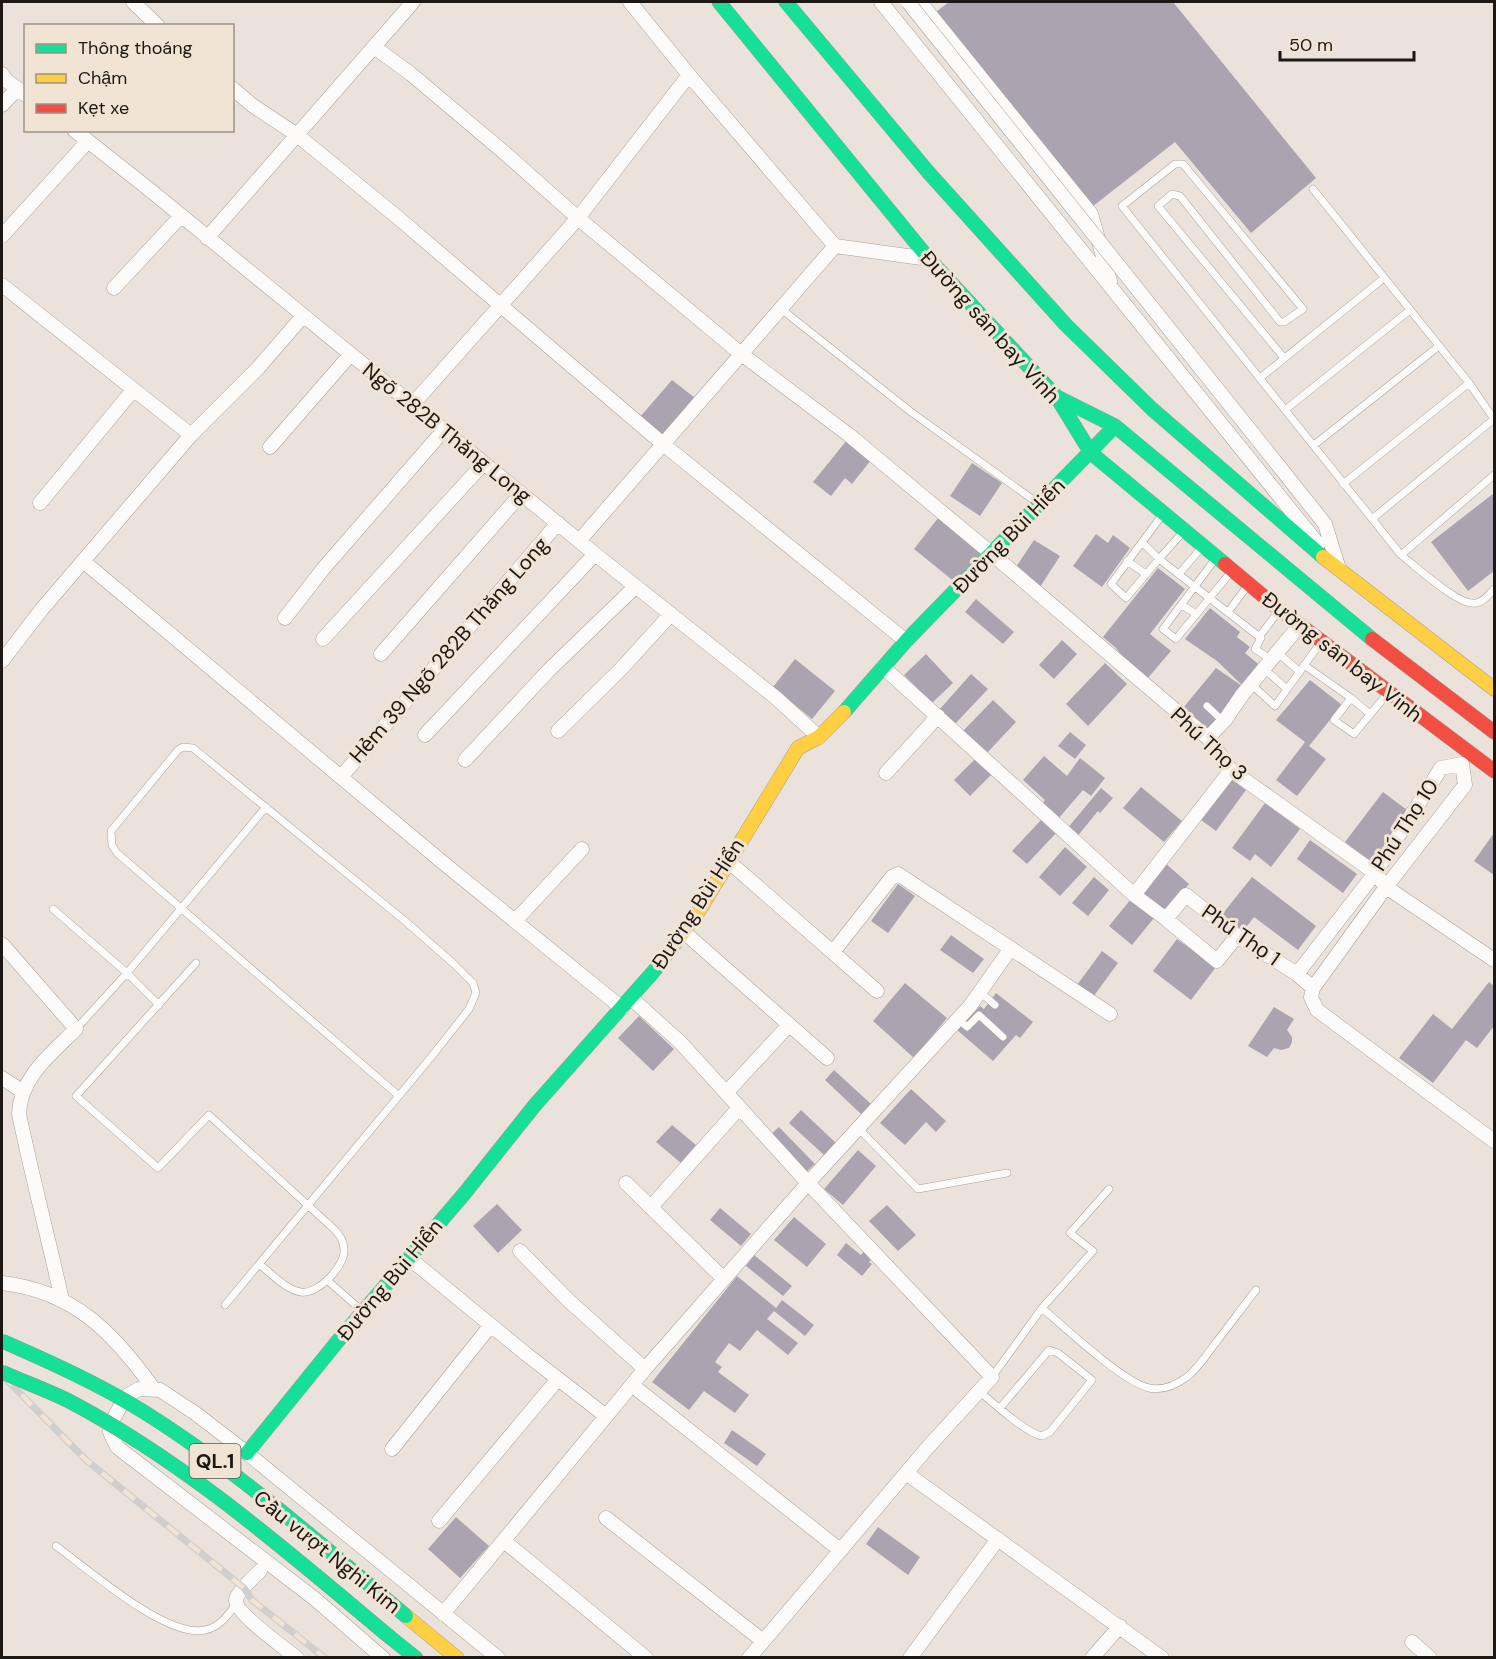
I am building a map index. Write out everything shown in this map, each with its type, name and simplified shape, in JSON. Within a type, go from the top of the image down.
[{"type":"main road","name":"Đường sân bay Vinh","points":[[719,2],[929,259],[1056,396],[1091,453],[1248,585],[1388,693],[1479,743],[1494,771]]},
{"type":"main road","points":[[786,2],[929,173],[1066,325],[1152,409],[1340,571],[1494,689]]},
{"type":"main road","points":[[1056,396],[1115,426],[1350,622],[1479,743]]},
{"type":"main road","name":"Đường Bùi Hiển","points":[[247,1453],[535,1105],[627,1003],[684,932],[798,748],[819,737],[837,721],[906,640],[993,554],[1115,426]]},
{"type":"main road","name":"Cầu vượt Nghi Kim","points":[[2,1341],[98,1386],[143,1411],[196,1448],[317,1542],[457,1658]]},
{"type":"main road","name":"Cầu vượt Nghi Kim","points":[[2,1372],[72,1403],[142,1445],[242,1516],[416,1658]]},
{"type":"street","points":[[133,2],[156,24]]},
{"type":"street","points":[[207,238],[413,2]]},
{"type":"street","points":[[630,2],[689,75],[836,246],[929,259]]},
{"type":"street","points":[[881,2],[1340,571]]},
{"type":"street","points":[[908,2],[1325,524],[1340,571]]},
{"type":"street","points":[[920,2],[1091,214],[1112,289]]},
{"type":"street","name":"Phú Thọ 3","points":[[374,47],[446,103],[578,218],[740,353],[849,435],[993,554],[1208,738],[1231,770],[1375,873],[1386,888],[1494,960]]},
{"type":"street","points":[[2,74],[21,92],[2,105]]},
{"type":"street","points":[[412,405],[578,218],[689,75]]},
{"type":"street","points":[[234,90],[252,105],[297,135],[396,216],[663,444],[906,640]]},
{"type":"street","name":"Ngõ 282B Thăng Long","points":[[77,132],[595,554],[776,697],[819,737]]},
{"type":"street","points":[[2,236],[88,141]]},
{"type":"street","points":[[114,288],[181,216]]},
{"type":"street","points":[[579,541],[740,353],[836,246]]},
{"type":"street","points":[[2,285],[191,435]]},
{"type":"street","points":[[2,661],[42,609],[191,435],[259,367],[303,316]]},
{"type":"street","points":[[270,447],[350,355]]},
{"type":"street","points":[[40,503],[133,390]]},
{"type":"street","points":[[285,618],[323,569],[443,431]]},
{"type":"street","points":[[323,639],[484,463]]},
{"type":"street","points":[[381,654],[521,494]]},
{"type":"street","name":"Hẻm 39 Ngõ 282B Thăng Long","points":[[341,777],[558,523]]},
{"type":"street","points":[[425,735],[595,554]]},
{"type":"street","points":[[83,561],[515,921],[680,1042],[808,1183],[992,1377],[906,1473],[749,1658]]},
{"type":"street","points":[[465,760],[525,695],[635,586]]},
{"type":"street","points":[[558,731],[621,669],[670,614]]},
{"type":"street","points":[[1208,738],[1224,722],[1251,684],[1299,626]]},
{"type":"street","name":"Phú Thọ 1","points":[[883,667],[1134,895],[1166,919],[1186,895],[1237,936],[1297,974],[1313,988]]},
{"type":"street","points":[[886,773],[938,716]]},
{"type":"street","name":"Phú Thọ 10","points":[[1297,974],[1375,873],[1441,768],[1479,743]]},
{"type":"street","name":"Phú Thọ 10","points":[[1313,988],[1465,785],[1479,743]]},
{"type":"street","points":[[1134,895],[1231,770]]},
{"type":"street","points":[[515,921],[582,849]]},
{"type":"street","points":[[728,861],[877,991]]},
{"type":"street","points":[[832,952],[892,878],[898,874],[973,926],[1011,948],[1110,1014]]},
{"type":"street","points":[[1166,919],[1217,961],[1237,936]]},
{"type":"street","points":[[684,932],[826,1058]]},
{"type":"street","points":[[2,944],[76,1029],[34,1073],[22,1091],[19,1114],[62,1300]]},
{"type":"street","points":[[444,1614],[645,1369],[808,1183],[958,1019],[1011,948]]},
{"type":"street","points":[[1313,988],[1311,997],[1317,1011],[1494,1141]]},
{"type":"street","points":[[726,1093],[789,1025]]},
{"type":"street","points":[[2,1078],[22,1091]]},
{"type":"street","points":[[651,1207],[740,1108]]},
{"type":"street","points":[[626,1183],[724,1279]]},
{"type":"street","points":[[520,1251],[568,1300],[645,1369]]},
{"type":"street","points":[[409,1258],[606,1416]]},
{"type":"street","points":[[2,1283],[36,1289],[88,1315],[117,1340],[153,1388]]},
{"type":"street","points":[[392,1449],[491,1325]]},
{"type":"street","points":[[439,1521],[558,1379]]},
{"type":"street","points":[[632,1385],[840,1550]]},
{"type":"street","points":[[383,1658],[305,1592],[117,1447],[110,1432],[112,1419],[128,1395],[139,1389],[153,1388],[174,1398],[247,1453],[498,1658]]},
{"type":"street","points":[[906,1473],[1162,1658]]},
{"type":"street","points":[[606,1518],[763,1641]]},
{"type":"street","points":[[910,1658],[967,1584],[998,1539]]},
{"type":"street","points":[[504,1541],[646,1658]]},
{"type":"street","points":[[260,1571],[237,1596],[236,1604],[243,1614],[297,1658]]},
{"type":"street","points":[[1092,1658],[1120,1626]]},
{"type":"street","points":[[1412,1642],[1430,1658]]},
{"type":"lane","points":[[1284,358],[1158,206],[1172,194],[1180,196],[1280,322],[1284,322],[1303,309],[1184,164],[1175,164],[1122,206],[1401,555],[1455,596],[1468,603],[1482,601],[1494,589]]},
{"type":"lane","points":[[1313,189],[1469,383],[1494,419],[1372,519]]},
{"type":"lane","points":[[1260,378],[1384,278]]},
{"type":"lane","points":[[780,308],[911,412],[1039,504]]},
{"type":"lane","points":[[1285,410],[1410,310]]},
{"type":"lane","points":[[1314,445],[1439,346]]},
{"type":"lane","points":[[1344,484],[1469,383]]},
{"type":"lane","points":[[1401,555],[1494,476]]},
{"type":"lane","points":[[1163,514],[1111,584],[1126,598],[1183,532]]},
{"type":"lane","points":[[1142,542],[1159,559],[1259,636]]},
{"type":"lane","points":[[1179,574],[1202,547]]},
{"type":"lane","points":[[1216,558],[1163,629],[1176,639],[1232,571]]},
{"type":"lane","points":[[1127,561],[1146,574]]},
{"type":"lane","points":[[1228,612],[1248,585]]},
{"type":"lane","points":[[1182,604],[1196,614]]},
{"type":"lane","points":[[1280,610],[1259,636],[1261,638],[1255,649],[1271,661],[1287,689]]},
{"type":"lane","points":[[1251,684],[1275,706],[1321,642]]},
{"type":"lane","points":[[1271,661],[1302,668],[1351,698],[1370,714]]},
{"type":"lane","points":[[1351,698],[1334,720],[1354,734],[1388,693]]},
{"type":"lane","points":[[1207,706],[1224,722]]},
{"type":"lane","points":[[225,1305],[399,1096],[469,1009],[476,993],[473,983],[405,921],[266,807],[193,748],[178,750],[111,831],[112,845],[117,853],[399,1096]]},
{"type":"lane","points":[[76,1029],[183,908],[266,807]]},
{"type":"lane","points":[[53,909],[127,973],[159,1005]]},
{"type":"lane","points":[[196,963],[76,1096],[158,1168],[209,1115],[335,1230],[343,1241],[345,1251],[343,1258],[327,1280],[314,1290],[303,1293],[286,1284],[260,1264]]},
{"type":"lane","points":[[980,992],[995,1005]]},
{"type":"lane","points":[[958,1019],[967,1027],[979,1015],[1004,1037]]},
{"type":"lane","points":[[858,1128],[918,1189],[1007,1173]]},
{"type":"lane","points":[[992,1377],[1042,1308],[1093,1251],[1070,1233],[1109,1189]]},
{"type":"lane","points":[[327,1280],[363,1312]]},
{"type":"lane","points":[[1042,1308],[1102,1359],[1140,1385],[1157,1389],[1168,1388],[1178,1383],[1197,1367],[1256,1290]]},
{"type":"lane","points":[[979,1391],[999,1408],[1029,1431],[1042,1436],[1050,1432],[1092,1380],[1058,1353],[1049,1350],[999,1408]]},
{"type":"lane","points":[[56,1546],[128,1599],[162,1621],[180,1629],[203,1631],[211,1628],[228,1616],[236,1604]]},
{"type":"building","points":[[949,2],[1173,2],[1316,178],[1251,233],[1175,142],[1088,210],[932,15]]},
{"type":"building","points":[[672,380],[695,398],[661,436],[640,417]]},
{"type":"building","points":[[847,440],[871,460],[852,484],[845,478],[831,496],[813,482]]},
{"type":"building","points":[[972,463],[1002,483],[980,516],[950,496]]},
{"type":"building","points":[[1494,493],[1494,571],[1468,591],[1431,542]]},
{"type":"building","points":[[938,518],[982,553],[956,583],[914,549]]},
{"type":"building","points":[[1096,534],[1108,543],[1113,535],[1130,548],[1102,587],[1073,566]]},
{"type":"building","points":[[1034,540],[1060,556],[1040,587],[1014,570]]},
{"type":"building","points":[[1158,568],[1185,589],[1150,634],[1171,651],[1147,679],[1103,637]]},
{"type":"building","points":[[976,599],[1014,632],[1003,644],[965,612]]},
{"type":"building","points":[[1210,608],[1240,632],[1237,637],[1250,647],[1245,653],[1262,667],[1245,688],[1217,661],[1185,639]]},
{"type":"building","points":[[1062,640],[1077,654],[1054,679],[1039,665]]},
{"type":"building","points":[[926,654],[953,683],[932,703],[904,675]]},
{"type":"building","points":[[795,659],[835,691],[812,719],[773,687]]},
{"type":"building","points":[[1105,663],[1127,684],[1088,726],[1066,704]]},
{"type":"building","points":[[1216,668],[1245,688],[1209,730],[1183,708]]},
{"type":"building","points":[[971,674],[988,689],[955,724],[939,710]]},
{"type":"building","points":[[1310,680],[1342,705],[1309,746],[1326,759],[1297,796],[1276,780],[1305,742],[1276,720]]},
{"type":"building","points":[[993,700],[1016,722],[987,753],[963,731]]},
{"type":"building","points":[[1070,732],[1086,745],[1075,759],[1058,746]]},
{"type":"building","points":[[1044,756],[1067,776],[1080,758],[1105,778],[1091,796],[1083,790],[1058,819],[1042,804],[1045,800],[1023,780]]},
{"type":"building","points":[[976,758],[992,774],[970,796],[954,780]]},
{"type":"building","points":[[1227,776],[1246,790],[1216,831],[1197,817]]},
{"type":"building","points":[[1141,787],[1182,821],[1164,842],[1123,808]]},
{"type":"building","points":[[1101,788],[1113,798],[1100,813],[1098,811],[1076,838],[1066,830]]},
{"type":"building","points":[[1383,792],[1411,813],[1372,863],[1345,842]]},
{"type":"building","points":[[1265,803],[1300,829],[1271,867],[1255,854],[1250,861],[1232,848]]},
{"type":"building","points":[[1041,820],[1056,833],[1027,864],[1012,851]]},
{"type":"building","points":[[1494,833],[1494,875],[1474,861]]},
{"type":"building","points":[[1310,840],[1357,874],[1343,893],[1297,859]]},
{"type":"building","points":[[1065,847],[1087,867],[1060,896],[1039,877]]},
{"type":"building","points":[[1164,862],[1189,884],[1163,914],[1138,893]]},
{"type":"building","points":[[1094,877],[1109,890],[1088,916],[1072,903]]},
{"type":"building","points":[[1252,877],[1316,926],[1298,950],[1254,917],[1241,934],[1220,917]]},
{"type":"building","points":[[898,884],[915,896],[888,933],[871,921]]},
{"type":"building","points":[[1131,899],[1154,918],[1132,945],[1109,926]]},
{"type":"building","points":[[951,935],[984,959],[973,973],[940,950]]},
{"type":"building","points":[[1177,939],[1216,967],[1191,1000],[1153,971]]},
{"type":"building","points":[[1102,951],[1118,963],[1093,997],[1077,985]]},
{"type":"building","points":[[1489,982],[1494,986],[1494,1026],[1477,1048],[1466,1040],[1433,1083],[1399,1058],[1433,1014],[1452,1029]]},
{"type":"building","points":[[905,983],[947,1018],[914,1058],[873,1021]]},
{"type":"building","points":[[996,993],[1033,1022],[1020,1038],[1016,1035],[993,1061],[957,1030],[980,1006],[984,1009]]},
{"type":"building","points":[[1274,1007],[1294,1019],[1287,1030],[1292,1037],[1292,1042],[1289,1048],[1281,1050],[1274,1048],[1267,1057],[1248,1046]]},
{"type":"building","points":[[639,1016],[674,1049],[653,1071],[618,1038]]},
{"type":"building","points":[[834,1070],[871,1104],[861,1114],[825,1080]]},
{"type":"building","points":[[911,1089],[946,1121],[936,1132],[926,1122],[905,1145],[880,1123]]},
{"type":"building","points":[[801,1110],[836,1143],[824,1155],[789,1123]]},
{"type":"building","points":[[672,1125],[696,1145],[681,1163],[656,1142]]},
{"type":"building","points":[[779,1127],[815,1164],[805,1173],[769,1136]]},
{"type":"building","points":[[858,1150],[876,1166],[843,1205],[824,1189]]},
{"type":"building","points":[[497,1204],[522,1230],[498,1253],[473,1226]]},
{"type":"building","points":[[887,1205],[916,1235],[898,1251],[869,1221]]},
{"type":"building","points":[[720,1208],[751,1234],[741,1246],[710,1220]]},
{"type":"building","points":[[794,1217],[826,1244],[807,1267],[774,1240]]},
{"type":"building","points":[[846,1243],[861,1255],[865,1250],[873,1257],[869,1262],[872,1264],[862,1276],[837,1255]]},
{"type":"building","points":[[754,1255],[792,1286],[783,1296],[746,1266]]},
{"type":"building","points":[[737,1276],[776,1308],[782,1300],[814,1325],[805,1336],[774,1311],[767,1319],[798,1343],[788,1355],[757,1330],[740,1351],[729,1343],[715,1362],[722,1367],[718,1372],[749,1395],[735,1413],[704,1391],[689,1410],[652,1382]]},
{"type":"building","points":[[732,1430],[766,1454],[757,1466],[724,1443]]},
{"type":"building","points":[[456,1517],[489,1546],[460,1578],[428,1549]]},
{"type":"building","points":[[878,1527],[920,1557],[908,1575],[866,1544]]},
{"type":"railway","points":[[2,1375],[86,1460],[244,1588],[252,1600],[325,1658]]},
{"type":"traffic: fast","points":[[719,2],[929,259],[1056,396],[1091,453],[1225,564]]},
{"type":"traffic: fast","points":[[786,2],[929,173],[1066,325],[1152,409],[1323,557]]},
{"type":"traffic: fast","points":[[1057,397],[1115,426],[1372,639]]},
{"type":"traffic: fast","points":[[844,712],[906,641],[1115,426]]},
{"type":"traffic: fast","points":[[247,1453],[337,1342],[464,1194],[535,1105],[654,971],[675,943]]},
{"type":"traffic: fast","points":[[2,1341],[110,1392],[179,1435],[279,1510],[406,1616]]},
{"type":"traffic: fast","points":[[2,1372],[69,1401],[113,1425],[155,1452],[236,1511],[391,1638]]},
{"type":"traffic: fast","points":[[391,1638],[416,1658]]},
{"type":"traffic: slow","points":[[1323,557],[1494,689]]},
{"type":"traffic: slow","points":[[675,943],[698,912],[798,748],[819,737],[844,712]]},
{"type":"traffic: slow","points":[[406,1616],[457,1658]]},
{"type":"traffic: jam","points":[[1225,564],[1280,610],[1494,771]]},
{"type":"traffic: jam","points":[[1372,639],[1494,732]]}]
